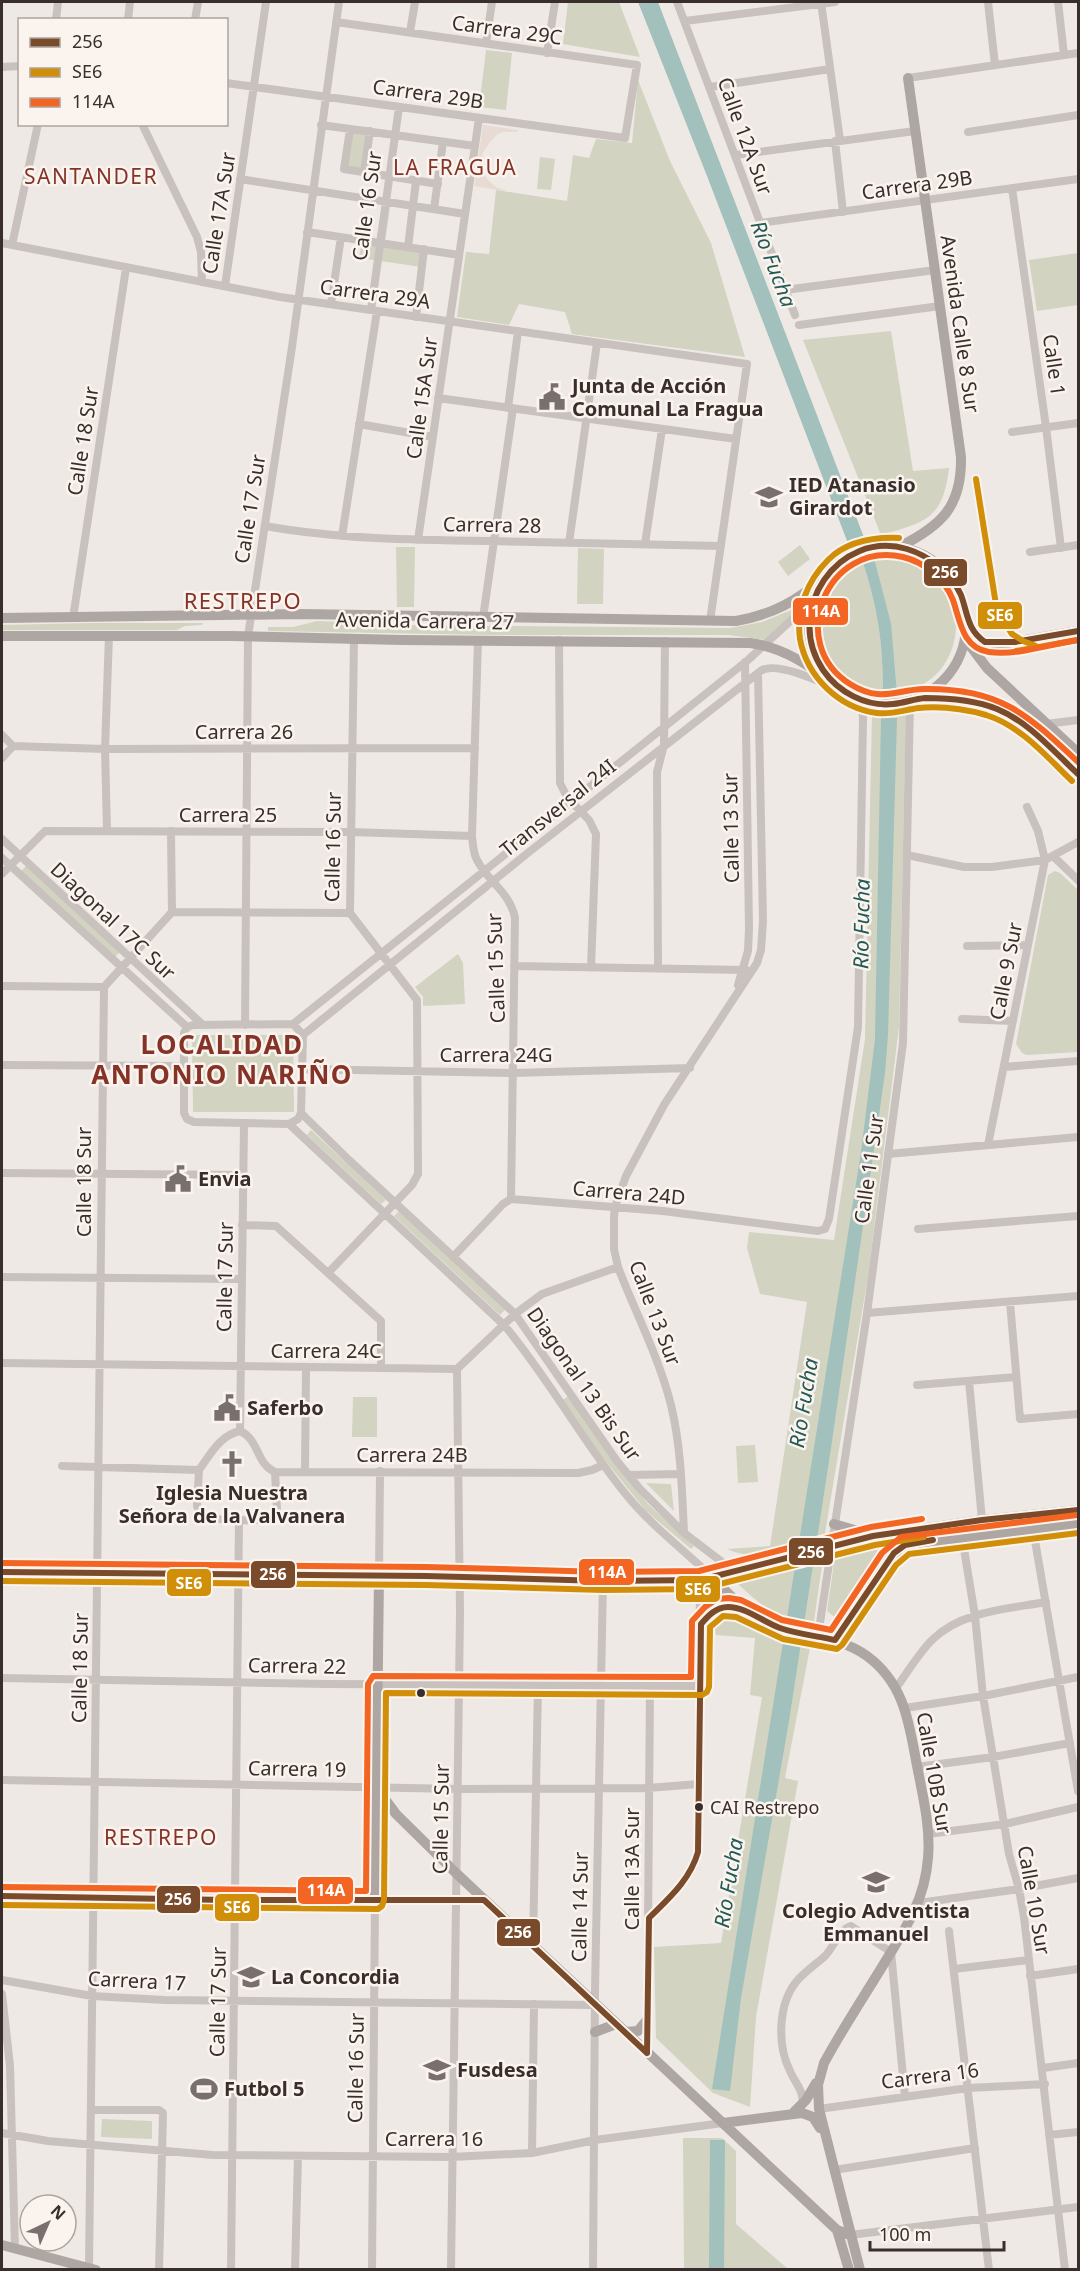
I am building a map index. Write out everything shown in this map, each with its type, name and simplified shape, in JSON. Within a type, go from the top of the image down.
[{"type":"main road","name":"Avenida Calle 8 Sur","points":[[898,547],[923,534],[944,516],[952,504],[960,482],[961,457],[908,78]]},
{"type":"main road","points":[[914,700],[934,689],[948,676],[959,660],[967,625],[962,600],[946,573],[933,560],[898,547],[873,547],[861,550],[841,561],[824,577],[811,602],[809,629],[814,656],[836,685],[856,698],[880,704],[914,700],[971,703],[997,709],[1024,726],[1078,774]]},
{"type":"main road","name":"Avenida Carrera 27","points":[[2,618],[301,614],[736,621],[768,614],[794,602],[824,577]]},
{"type":"main road","points":[[967,625],[985,642],[1002,645],[1039,646],[1078,640]]},
{"type":"main road","points":[[1002,645],[1078,631]]},
{"type":"main road","name":"Avenida Carrera 27","points":[[2,636],[248,636],[750,642],[765,645],[801,661],[836,685]]},
{"type":"main road","points":[[965,639],[987,668],[1078,753]]},
{"type":"main road","points":[[2,1572],[459,1577],[603,1581],[700,1580],[873,1536],[982,1520],[1078,1510]]},
{"type":"main road","points":[[834,1524],[905,1545],[1078,1524]]},
{"type":"main road","points":[[835,1640],[889,1559],[905,1545]]},
{"type":"main road","name":"Calle 16 Sur","points":[[375,1900],[379,1576]]},
{"type":"main road","name":"Calle 10B Sur","points":[[713,1578],[744,1609],[762,1621],[782,1629],[835,1640],[853,1647],[870,1658],[896,1688],[905,1708],[928,1834],[927,1872],[919,1903],[909,1924],[826,2059],[818,2077],[819,2109],[860,2270]]},
{"type":"main road","points":[[701,1624],[716,1610],[725,1607],[744,1609]]},
{"type":"main road","points":[[376,1787],[396,1814],[595,2005],[837,2230],[850,2235]]},
{"type":"main road","points":[[2,1896],[236,1900],[484,1900]]},
{"type":"main road","points":[[625,2032],[638,2031],[647,2020]]},
{"type":"main road","points":[[595,2032],[616,2024]]},
{"type":"main road","points":[[793,2114],[802,2105],[818,2077]]},
{"type":"main road","points":[[793,2114],[807,2114],[813,2117],[827,2141]]},
{"type":"main road","name":"Carrera 16","points":[[723,2123],[793,2114]]},
{"type":"main road","points":[[837,2230],[849,2270]]},
{"type":"main road","points":[[2,2245],[93,2269]]},
{"type":"street","points":[[56,18],[58,2]]},
{"type":"street","points":[[128,18],[130,2]]},
{"type":"street","points":[[195,18],[198,2]]},
{"type":"street","name":"Calle 17A Sur","points":[[225,286],[266,2]]},
{"type":"street","name":"Calle 17 Sur","points":[[245,1025],[248,636],[339,2]]},
{"type":"street","points":[[410,33],[415,2]]},
{"type":"street","points":[[486,43],[492,2]]},
{"type":"street","points":[[547,53],[555,2]]},
{"type":"street","name":"Calle 12A Sur","points":[[677,2],[795,315]]},
{"type":"street","points":[[753,2],[754,11]]},
{"type":"street","points":[[821,2],[830,69],[843,212]]},
{"type":"street","points":[[685,21],[835,2]]},
{"type":"street","points":[[988,2],[995,65]]},
{"type":"street","points":[[1058,2],[1064,55]]},
{"type":"street","name":"Carrera 29C","points":[[336,22],[637,65],[625,138]]},
{"type":"street","points":[[908,78],[1078,53]]},
{"type":"street","points":[[2,66],[18,66]]},
{"type":"street","points":[[710,87],[830,69]]},
{"type":"street","name":"Carrera 29B","points":[[228,83],[625,138]]},
{"type":"street","name":"Calle 16 Sur","points":[[342,536],[359,424],[380,243],[399,107]]},
{"type":"street","points":[[968,132],[1078,115]]},
{"type":"street","name":"Calle 15A Sur","points":[[418,540],[479,117]]},
{"type":"street","points":[[321,124],[475,146]]},
{"type":"street","points":[[12,245],[38,126]]},
{"type":"street","points":[[143,126],[197,237],[201,252],[202,282]]},
{"type":"street","points":[[350,129],[344,170],[438,184]]},
{"type":"street","points":[[364,172],[370,131]]},
{"type":"street","points":[[736,155],[915,131]]},
{"type":"street","points":[[434,209],[443,141]]},
{"type":"street","points":[[240,179],[465,214]]},
{"type":"street","name":"Carrera 29B","points":[[760,223],[1078,179]]},
{"type":"street","points":[[408,247],[416,181]]},
{"type":"street","name":"Calle 1","points":[[1012,188],[1061,548]]},
{"type":"street","points":[[307,232],[459,255]]},
{"type":"street","points":[[331,304],[341,237]]},
{"type":"street","name":"Carrera 29A","points":[[2,243],[298,300],[747,364],[736,440]]},
{"type":"street","points":[[416,316],[424,249]]},
{"type":"street","name":"Calle 18 Sur","points":[[73,618],[126,268]]},
{"type":"street","points":[[785,290],[935,270]]},
{"type":"street","points":[[799,325],[940,306]]},
{"type":"street","points":[[483,618],[518,331]]},
{"type":"street","points":[[569,543],[597,343]]},
{"type":"street","points":[[438,398],[736,440],[710,621]]},
{"type":"street","points":[[1012,432],[1078,423]]},
{"type":"street","points":[[359,424],[433,437]]},
{"type":"street","points":[[645,544],[662,429]]},
{"type":"street","name":"Carrera 28","points":[[265,526],[342,536],[418,540],[721,546]]},
{"type":"street","points":[[1030,552],[1078,545]]},
{"type":"street","name":"Transversal 24I","points":[[293,1024],[745,662],[811,602]]},
{"type":"street","points":[[107,831],[105,749],[109,635]]},
{"type":"street","name":"Calle 16 Sur","points":[[354,638],[350,913],[417,1000],[417,1178],[394,1202]]},
{"type":"street","name":"Calle 15 Sur","points":[[478,640],[472,836],[475,855],[485,871],[506,895],[513,909],[514,1073],[511,1199]]},
{"type":"street","points":[[559,640],[560,783],[571,802],[594,826],[596,834],[591,968]]},
{"type":"street","points":[[658,969],[657,772],[664,745],[665,641]]},
{"type":"street","name":"Calle 13 Sur","points":[[745,662],[749,929],[747,970]]},
{"type":"street","points":[[758,673],[773,667],[856,698]]},
{"type":"street","name":"Transversal 24I","points":[[303,1035],[581,811],[758,673]]},
{"type":"street","name":"Calle 13 Sur","points":[[684,1533],[675,1423],[667,1391],[618,1267],[613,1230],[615,1207],[626,1176],[651,1126],[690,1068],[747,970],[759,958],[763,938],[758,673]]},
{"type":"street","name":"Calle 11 Sur","points":[[825,1229],[829,1219],[859,1021],[863,717],[856,698]]},
{"type":"street","name":"Calle 11 Sur","points":[[818,1636],[826,1548],[834,1524],[867,1313],[903,1043],[907,855],[914,700]]},
{"type":"street","points":[[1046,724],[1078,720]]},
{"type":"street","points":[[2,735],[13,746],[2,758]]},
{"type":"street","name":"Carrera 26","points":[[13,746],[105,749],[475,748]]},
{"type":"street","points":[[643,762],[657,772]]},
{"type":"street","name":"Calle 9 Sur","points":[[988,1145],[1028,945],[1050,859],[1027,807]]},
{"type":"street","name":"Carrera 25","points":[[2,874],[45,831],[351,832],[472,836]]},
{"type":"street","points":[[2,986],[104,987],[172,912],[171,831]]},
{"type":"street","name":"Diagonal 17C Sur","points":[[2,839],[202,1025]]},
{"type":"street","points":[[907,855],[964,867],[992,867],[1050,859],[1078,842]]},
{"type":"street","name":"Diagonal 17C Sur","points":[[2,858],[187,1027]]},
{"type":"street","points":[[1050,859],[1078,880]]},
{"type":"street","points":[[172,912],[350,913]]},
{"type":"street","points":[[967,946],[1028,945]]},
{"type":"street","points":[[514,966],[747,970]]},
{"type":"street","name":"Calle 18 Sur","points":[[93,2269],[91,2110],[98,1573],[101,1065],[104,987]]},
{"type":"street","points":[[962,1020],[1013,1021]]},
{"type":"street","points":[[293,1024],[303,1035],[301,1113],[298,1119],[289,1124],[194,1122],[187,1119],[184,1113],[184,1033],[187,1027],[293,1024]]},
{"type":"street","points":[[1004,1066],[1078,1061]]},
{"type":"street","points":[[2,1065],[184,1066]]},
{"type":"street","name":"Carrera 24G","points":[[303,1069],[514,1073],[690,1068]]},
{"type":"street","name":"Diagonal 13 Bis Sur","points":[[301,1113],[515,1314],[629,1475],[655,1505],[684,1533],[722,1562],[738,1571]]},
{"type":"street","name":"Calle 17 Sur","points":[[240,1431],[244,1123]]},
{"type":"street","name":"Diagonal 13 Bis Sur","points":[[289,1124],[504,1325],[603,1465],[644,1515],[713,1578]]},
{"type":"street","points":[[888,1154],[1078,1137]]},
{"type":"street","points":[[2,1173],[243,1175]]},
{"type":"street","points":[[453,1257],[503,1204],[511,1199]]},
{"type":"street","name":"Carrera 24D","points":[[511,1199],[663,1211],[818,1232],[825,1229]]},
{"type":"street","points":[[328,1273],[394,1202]]},
{"type":"street","points":[[918,1229],[1078,1216]]},
{"type":"street","points":[[242,1225],[276,1226],[381,1321],[381,1368]]},
{"type":"street","points":[[457,1369],[515,1314],[542,1294],[618,1267]]},
{"type":"street","points":[[2,1277],[242,1280]]},
{"type":"street","points":[[867,1313],[1078,1296]]},
{"type":"street","points":[[1010,1302],[1020,1419],[1078,1414]]},
{"type":"street","name":"Carrera 24C","points":[[2,1363],[457,1369]]},
{"type":"street","points":[[305,1471],[306,1368]]},
{"type":"street","name":"Calle 15 Sur","points":[[450,2270],[459,1685],[457,1369]]},
{"type":"street","points":[[917,1385],[1016,1377]]},
{"type":"street","points":[[969,1381],[982,1520]]},
{"type":"street","points":[[556,1397],[567,1388]]},
{"type":"street","points":[[240,1431],[250,1438],[264,1465],[275,1472],[277,1510],[274,1517],[264,1519],[210,1519],[201,1515],[197,1506],[199,1470],[223,1439],[233,1432],[240,1431]]},
{"type":"street","name":"Carrera 24B","points":[[275,1472],[578,1473],[603,1465]]},
{"type":"street","points":[[62,1466],[199,1470]]},
{"type":"street","name":"Calle 16 Sur","points":[[379,1576],[380,1471]]},
{"type":"street","points":[[629,1475],[680,1474]]},
{"type":"street","name":"Calle 17 Sur","points":[[231,2270],[239,1519]]},
{"type":"street","points":[[1033,1529],[1078,1791]]},
{"type":"street","name":"Calle 10 Sur","points":[[962,1537],[975,1616],[983,1696],[1011,1863],[1019,1889],[1029,1960],[1065,2270]]},
{"type":"street","points":[[649,1918],[684,1880],[697,1858],[700,1580]]},
{"type":"street","name":"Calle 14 Sur","points":[[593,2270],[595,2005],[603,1581]]},
{"type":"street","points":[[896,1688],[923,1650],[935,1637],[955,1623],[975,1616],[1046,1602]]},
{"type":"street","points":[[905,1708],[983,1696],[1078,1677]]},
{"type":"street","name":"Carrera 22","points":[[2,1678],[700,1686]]},
{"type":"street","points":[[533,1946],[538,1685]]},
{"type":"street","name":"Calle 13A Sur","points":[[647,2053],[650,1686]]},
{"type":"street","points":[[917,1767],[993,1757],[1070,1743]]},
{"type":"street","name":"Carrera 19","points":[[2,1780],[458,1789],[648,1788],[699,1784]]},
{"type":"street","points":[[928,1834],[1005,1824],[1078,1807]]},
{"type":"street","points":[[919,1903],[1078,1878]]},
{"type":"street","name":"Calle 16 Sur","points":[[372,2270],[375,1900]]},
{"type":"street","points":[[802,2105],[802,2094],[784,2057],[782,2024],[788,1997],[796,1983],[828,1953],[848,1927],[856,1928],[891,1952],[905,2097]]},
{"type":"street","points":[[949,1931],[989,2270]]},
{"type":"street","points":[[954,1969],[1029,1960]]},
{"type":"street","points":[[1030,1976],[1078,1969]]},
{"type":"street","name":"Carrera 17","points":[[2,1980],[92,1996],[165,2000],[595,2005]]},
{"type":"street","points":[[2,1994],[10,2066],[15,2249]]},
{"type":"street","points":[[532,2153],[534,2004]]},
{"type":"street","points":[[1043,2068],[1078,2063]]},
{"type":"street","points":[[796,2082],[807,2084],[818,2077]]},
{"type":"street","name":"Carrera 16","points":[[819,2109],[968,2088],[1045,2084]]},
{"type":"street","points":[[91,2110],[159,2110],[163,2113],[159,2270]]},
{"type":"street","name":"Carrera 16","points":[[2,2133],[91,2145],[232,2155],[453,2157],[532,2153],[595,2140],[723,2123]]},
{"type":"street","points":[[1049,2135],[1078,2132]]},
{"type":"street","points":[[834,2170],[975,2148]]},
{"type":"street","points":[[295,2270],[297,2156]]},
{"type":"street","points":[[850,2235],[1078,2207]]},
{"type":"green space","points":[[568,2],[619,2],[640,57],[563,44]]},
{"type":"green space","points":[[486,50],[512,53],[506,110],[479,107]]},
{"type":"green space","points":[[638,80],[670,161],[711,243],[745,357],[572,334],[565,312],[519,304],[509,325],[457,317],[466,252],[489,254],[496,190],[567,201],[573,155],[589,158],[596,139],[632,143]]},
{"type":"green space","points":[[351,130],[369,132],[364,172],[345,169]]},
{"type":"green space","points":[[540,157],[555,159],[551,190],[537,189]]},
{"type":"green space","points":[[382,205],[390,206],[385,243],[424,249],[422,267],[359,258],[362,240],[376,242]]},
{"type":"green space","points":[[1078,253],[1078,305],[1037,311],[1029,260]]},
{"type":"green space","points":[[891,331],[913,471],[949,468],[942,498],[930,516],[921,522],[881,535],[803,340]]},
{"type":"green space","points":[[800,545],[810,559],[788,576],[778,562]]},
{"type":"green space","points":[[396,547],[415,547],[414,607],[397,607]]},
{"type":"green space","points":[[578,548],[604,549],[603,604],[577,604]]},
{"type":"green space","points":[[884,555],[900,557],[925,566],[941,581],[951,599],[956,619],[954,640],[948,658],[936,675],[919,686],[897,692],[889,624],[874,557]]},
{"type":"green space","points":[[862,560],[878,626],[883,693],[860,687],[837,670],[829,658],[821,632],[820,618],[828,591],[838,577]]},
{"type":"green space","points":[[794,609],[797,612],[765,640],[728,635],[492,635],[268,631],[268,627],[293,627],[317,621],[409,625],[730,628],[762,622]]},
{"type":"green space","points":[[203,623],[177,630],[2,630],[2,625]]},
{"type":"green space","points":[[906,713],[899,1027],[868,1276],[824,1539],[776,1553],[751,1555],[739,1553],[727,1549],[770,1546],[807,1302],[760,1294],[747,1248],[749,1232],[834,1240],[865,1039],[872,714]]},
{"type":"green space","points":[[27,865],[120,952],[114,958],[21,871]]},
{"type":"green space","points":[[1055,871],[1078,890],[1078,1052],[1027,1055],[1022,1053],[1016,1044],[1048,875]]},
{"type":"green space","points":[[458,954],[463,963],[465,1004],[423,1006],[423,997],[415,987]]},
{"type":"green space","points":[[192,1035],[293,1035],[294,1112],[193,1112]]},
{"type":"green space","points":[[311,1130],[386,1200],[381,1204],[307,1135]]},
{"type":"green space","points":[[399,1211],[505,1310],[500,1315],[394,1216]]},
{"type":"green space","points":[[568,1396],[625,1476],[648,1504],[694,1546],[691,1549],[646,1511],[600,1454],[563,1400]]},
{"type":"green space","points":[[353,1397],[377,1397],[377,1437],[352,1437]]},
{"type":"green space","points":[[755,1445],[758,1482],[738,1483],[736,1446]]},
{"type":"green space","points":[[646,1483],[671,1484],[674,1511]]},
{"type":"green space","points":[[900,1539],[886,1553],[854,1601],[837,1616],[827,1611],[835,1556]]},
{"type":"green space","points":[[823,1559],[814,1621],[790,1618],[772,1611],[738,1584]]},
{"type":"green space","points":[[725,1616],[739,1619],[776,1640],[810,1648],[785,1778],[798,1781],[756,2017],[750,2107],[713,2093],[656,2038],[654,1947],[721,1943],[762,1697],[750,1695],[755,1638],[716,1635],[716,1622]]},
{"type":"green space","points":[[102,2119],[152,2121],[152,2139],[101,2137]]},
{"type":"green space","points":[[683,2138],[722,2138],[736,2151],[736,2224],[788,2269],[684,2269]]},
{"type":"shaded area","points":[[483,125],[518,130],[498,134],[482,154],[483,172],[487,179],[496,187],[509,192],[474,186]]},
{"type":"water","points":[[638,2],[658,2],[865,540],[849,546]]},
{"type":"water","points":[[874,557],[891,624],[897,692],[883,693],[878,626],[862,560]]},
{"type":"water","points":[[881,718],[897,718],[885,1073],[789,1721],[741,1998],[730,2091],[712,2089],[861,1152],[875,1039]]},
{"type":"water","points":[[710,2140],[725,2140],[724,2269],[709,2269]]},
{"type":"transit line","name":"SE6","points":[[976,479],[997,611],[1012,634],[1036,646]]},
{"type":"transit line","name":"SE6","points":[[899,538],[880,538],[843,548],[828,560],[814,577],[805,596],[799,628],[804,653],[817,678],[838,697],[863,710],[887,713],[918,708],[944,708],[978,713],[999,720],[1022,734],[1072,781]]},
{"type":"transit line","name":"256","points":[[1078,631],[1015,642],[985,642],[971,627],[957,587],[939,566],[916,552],[882,546],[859,551],[840,563],[824,580],[814,601],[810,623],[812,647],[823,670],[836,685],[845,691],[873,703],[897,703],[934,698],[980,703],[997,709],[1030,729],[1078,774]]},
{"type":"transit line","name":"114A","points":[[1078,640],[1011,652],[989,652],[980,649],[973,645],[964,632],[945,585],[926,567],[903,557],[876,556],[854,564],[836,579],[824,599],[818,621],[820,644],[830,666],[850,684],[861,690],[879,694],[924,689],[950,690],[993,699],[1027,718],[1078,762]]},
{"type":"transit line","name":"SE6","points":[[1016,651],[1078,640]]},
{"type":"transit line","name":"256","points":[[2,1572],[426,1576],[603,1581],[700,1580],[873,1536],[982,1520],[1078,1510]]},
{"type":"transit line","name":"114A","points":[[2,1887],[366,1891],[368,1684],[373,1676],[691,1677],[692,1621],[705,1607],[717,1599],[741,1600],[782,1620],[831,1630],[882,1553],[901,1537],[1077,1515]]},
{"type":"transit line","name":"114A","points":[[2,1563],[426,1567],[603,1572],[699,1571],[871,1527],[922,1519]]},
{"type":"transit line","name":"SE6","points":[[2,1905],[378,1909],[384,1900],[386,1693],[702,1695],[709,1687],[710,1627],[723,1616],[736,1617],[783,1639],[837,1649],[896,1565],[909,1554],[1078,1533]]},
{"type":"transit line","name":"SE6","points":[[2,1581],[426,1585],[603,1590],[700,1589],[875,1545],[924,1537]]},
{"type":"transit line","name":"256","points":[[647,2053],[649,1918],[684,1880],[698,1852],[701,1624],[716,1610],[728,1607],[748,1612],[780,1628],[835,1640],[894,1553],[905,1545],[933,1540]]},
{"type":"transit line","name":"256","points":[[2,1896],[227,1900],[484,1900],[647,2053]]},
{"type":"place","name":"Junta de Acción Comunal La Fragua","points":[[552,397]]},
{"type":"place","name":"IED Atanasio Girardot","points":[[769,497]]},
{"type":"place","name":"Envia","points":[[178,1179]]},
{"type":"place","name":"Saferbo","points":[[227,1408]]},
{"type":"place","name":"Iglesia Nuestra Señora de la Valvanera","points":[[232,1464]]},
{"type":"place","name":"CAI Restrepo","points":[[699,1807]]},
{"type":"place","name":"Colegio Adventista Emmanuel","points":[[876,1882]]},
{"type":"place","name":"La Concordia","points":[[251,1977]]},
{"type":"place","name":"Fusdesa","points":[[437,2070]]},
{"type":"place","name":"Futbol 5","points":[[204,2089]]},
{"type":"district","name":"LA FRAGUA","points":[[455,168]]},
{"type":"district","name":"SANTANDER","points":[[91,177]]},
{"type":"district","name":"RESTREPO","points":[[243,601]]},
{"type":"district","name":"LOCALIDAD ANTONIO NARIÑO","points":[[222,1060]]},
{"type":"district","name":"RESTREPO","points":[[161,1838]]},
{"type":"water label","name":"Río Fucha","points":[[773,264]]},
{"type":"water label","name":"Río Fucha","points":[[862,924]]},
{"type":"water label","name":"Río Fucha","points":[[804,1403]]},
{"type":"water label","name":"Río Fucha","points":[[729,1883]]}]
